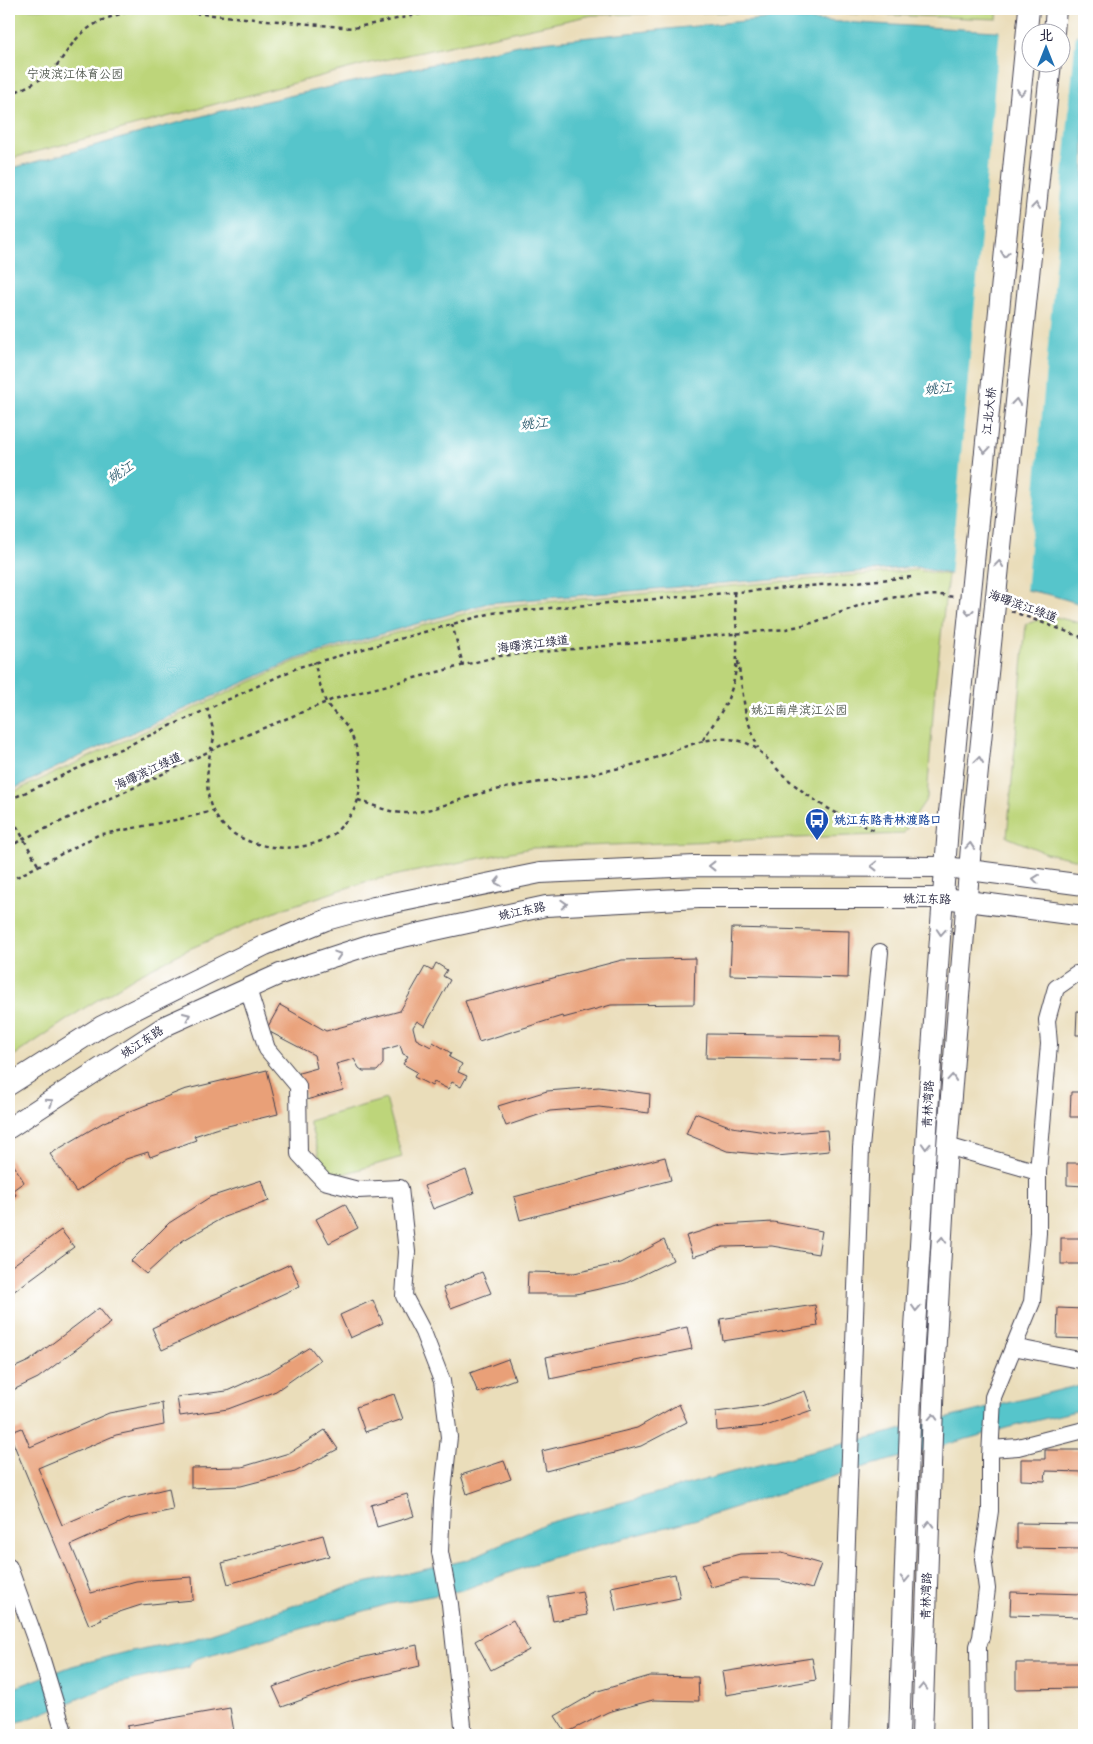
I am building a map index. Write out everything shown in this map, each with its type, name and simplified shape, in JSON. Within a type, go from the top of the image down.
[{"type":"main road","name":"江北大桥","points":[[949,813],[1029,9]]},
{"type":"main road","points":[[1055,22],[1056,9]]},
{"type":"main road","name":"江北大桥","points":[[974,809],[1050,72]]},
{"type":"main road","name":"青林湾路","points":[[922,1735],[934,1376],[947,1146],[974,809]]},
{"type":"main road","name":"青林湾路","points":[[899,1735],[911,1395],[931,1063],[949,813]]},
{"type":"main road","points":[[9,1085],[102,1026],[266,945],[326,920],[374,907],[540,873],[695,866],[946,866],[1084,885]]},
{"type":"main road","name":"姚江东路","points":[[9,1128],[167,1025],[280,974],[375,943],[546,906],[699,898],[944,898],[1084,916]]},
{"type":"street","points":[[840,1735],[861,1148],[880,952]]},
{"type":"street","points":[[979,1735],[978,1646],[981,1637],[987,1588],[983,1558],[990,1511],[993,1398],[1032,1302],[1038,1233],[1038,1172],[1048,1044],[1048,1020],[1056,988],[1076,974],[1084,974]]},
{"type":"street","points":[[248,989],[267,1049],[298,1086],[299,1154],[324,1181],[358,1190],[400,1188],[408,1252],[404,1296],[423,1332],[442,1381],[449,1437],[442,1501],[440,1552],[450,1604],[464,1735]]},
{"type":"street","points":[[947,1146],[1038,1172]]},
{"type":"street","points":[[1013,1347],[1084,1361]]},
{"type":"street","points":[[991,1446],[1018,1447],[1084,1430]]},
{"type":"street","points":[[9,1567],[38,1647],[65,1735]]},
{"type":"path","points":[[9,95],[36,82],[50,72],[62,60],[74,42],[90,28],[120,13],[138,10],[160,10],[353,28],[445,9]]},
{"type":"path","points":[[9,800],[299,667],[492,613],[914,577]]},
{"type":"path","points":[[702,741],[729,697],[735,676],[737,634],[734,592]]},
{"type":"path","name":"海曙滨江绿道","points":[[9,848],[23,839],[210,751],[326,702],[463,665],[499,656],[533,652],[786,629],[812,623],[866,603],[896,596],[940,595],[957,598]]},
{"type":"path","name":"海曙滨江绿道","points":[[1009,610],[1084,638]]},
{"type":"path","points":[[452,624],[463,665]]},
{"type":"path","points":[[737,657],[746,716],[758,749]]},
{"type":"path","points":[[207,708],[214,736],[210,751],[208,793],[213,811],[221,824],[249,842],[263,846],[302,847],[332,835],[353,812],[358,800],[360,768],[355,742],[338,715],[326,702],[314,662]]},
{"type":"path","points":[[358,800],[405,813],[423,810],[485,792],[644,762],[702,741],[729,739],[742,741],[758,749],[782,773],[816,801],[850,820],[874,830]]},
{"type":"path","points":[[9,881],[98,835],[180,820],[213,811]]},
{"type":"path","points":[[9,812],[38,865]]},
{"type":"green space","name":"宁波滨江体育公园","points":[[9,9],[998,9],[997,19],[778,11],[592,15],[366,64],[9,159]]},
{"type":"green space","name":"姚江南岸滨江公园","points":[[916,570],[948,575],[935,688],[927,798],[903,834],[531,848],[368,881],[285,908],[189,949],[136,976],[9,1059],[9,794],[296,661],[488,607]]},
{"type":"green space","points":[[1051,616],[1084,624],[1084,861],[1046,853],[1007,837],[1026,624]]},
{"type":"green space","points":[[386,1099],[402,1157],[326,1179],[309,1121]]},
{"type":"water","name":"姚江","points":[[773,18],[1020,32],[1020,72],[1070,72],[1070,35],[1084,36],[1084,605],[1051,595],[916,567],[488,603],[296,659],[74,759],[9,791],[9,169],[217,112],[523,44]]},
{"type":"water","points":[[1084,1384],[1084,1409],[1010,1427],[861,1468],[697,1519],[547,1559],[463,1590],[389,1604],[195,1659],[187,1668],[115,1684],[26,1720],[9,1724],[9,1690],[72,1666],[130,1651],[194,1639],[355,1585],[467,1560],[544,1524],[751,1467]]},
{"type":"pier","points":[[1000,28],[1020,29],[1020,72],[1070,72],[1070,33],[1076,33],[1026,592],[950,576]]},
{"type":"building","points":[[732,928],[849,931],[848,978],[730,975]]},
{"type":"building","points":[[695,958],[694,1004],[611,1005],[563,1018],[562,1016],[479,1042],[465,1001],[622,960]]},
{"type":"building","points":[[436,963],[447,970],[443,976],[450,980],[425,1026],[417,1021],[413,1027],[416,1039],[431,1047],[433,1042],[451,1053],[449,1057],[462,1064],[458,1072],[467,1076],[461,1087],[452,1082],[448,1089],[434,1082],[432,1086],[414,1077],[417,1072],[403,1064],[408,1056],[403,1054],[400,1045],[383,1050],[383,1064],[377,1071],[363,1071],[354,1059],[336,1064],[343,1090],[306,1100],[299,1073],[317,1068],[314,1055],[266,1030],[280,1005],[326,1031],[400,1011],[425,967],[432,971]]},
{"type":"building","points":[[1077,1011],[1084,1011],[1084,1035],[1076,1035]]},
{"type":"building","points":[[707,1034],[840,1036],[839,1060],[706,1058]]},
{"type":"building","points":[[267,1070],[278,1114],[194,1136],[196,1140],[150,1157],[148,1152],[126,1159],[76,1192],[50,1154],[104,1122],[183,1090]]},
{"type":"building","points":[[599,1087],[650,1094],[649,1113],[599,1107],[550,1111],[506,1126],[498,1106],[547,1091]]},
{"type":"building","points":[[1071,1092],[1084,1092],[1084,1117],[1070,1117]]},
{"type":"building","points":[[695,1113],[732,1127],[779,1134],[827,1130],[829,1151],[777,1156],[727,1151],[686,1134]]},
{"type":"building","points":[[9,1157],[24,1182],[13,1190],[16,1195],[9,1200]]},
{"type":"building","points":[[665,1157],[671,1180],[520,1220],[514,1197]]},
{"type":"building","points":[[1067,1163],[1084,1163],[1084,1186],[1067,1185]]},
{"type":"building","points":[[466,1170],[474,1193],[433,1209],[424,1186]]},
{"type":"building","points":[[262,1180],[269,1201],[224,1217],[182,1241],[146,1274],[131,1261],[169,1223],[210,1197]]},
{"type":"building","points":[[345,1204],[358,1228],[329,1243],[316,1219]]},
{"type":"building","points":[[773,1222],[822,1231],[818,1254],[772,1246],[723,1247],[693,1257],[686,1236],[721,1225]]},
{"type":"building","points":[[61,1230],[74,1247],[9,1295],[9,1268]]},
{"type":"building","points":[[1061,1238],[1084,1238],[1084,1264],[1061,1264]]},
{"type":"building","points":[[664,1240],[673,1260],[626,1283],[576,1294],[527,1294],[528,1272],[574,1273],[621,1263]]},
{"type":"building","points":[[290,1264],[300,1286],[162,1350],[152,1328]]},
{"type":"building","points":[[482,1272],[491,1293],[451,1308],[443,1288]]},
{"type":"building","points":[[373,1300],[383,1323],[350,1338],[340,1315]]},
{"type":"building","points":[[815,1305],[818,1326],[723,1341],[720,1319]]},
{"type":"building","points":[[99,1308],[111,1323],[38,1378],[9,1392],[9,1370],[29,1361]]},
{"type":"building","points":[[1058,1308],[1084,1309],[1084,1339],[1057,1338]]},
{"type":"building","points":[[687,1327],[692,1349],[550,1379],[546,1357]]},
{"type":"building","points":[[310,1347],[320,1360],[276,1391],[228,1409],[180,1416],[177,1397],[227,1391],[271,1371]]},
{"type":"building","points":[[508,1359],[515,1379],[478,1393],[470,1373]]},
{"type":"building","points":[[805,1391],[812,1410],[766,1426],[717,1431],[716,1412],[761,1406]]},
{"type":"building","points":[[394,1394],[403,1419],[365,1432],[356,1407]]},
{"type":"building","points":[[162,1403],[164,1425],[116,1435],[38,1468],[62,1525],[123,1499],[169,1488],[173,1510],[129,1519],[71,1545],[91,1593],[136,1581],[192,1577],[193,1600],[141,1605],[101,1618],[102,1620],[89,1625],[9,1433],[22,1428],[30,1447],[109,1413]]},
{"type":"building","points":[[679,1404],[687,1422],[641,1446],[546,1471],[542,1451],[637,1428]]},
{"type":"building","points":[[325,1430],[338,1449],[295,1472],[241,1486],[191,1488],[191,1468],[242,1467],[289,1453]]},
{"type":"building","points":[[1045,1450],[1084,1450],[1084,1472],[1046,1471],[1045,1481],[1021,1480],[1021,1459],[1045,1459]]},
{"type":"building","points":[[504,1461],[511,1479],[467,1494],[461,1475]]},
{"type":"building","points":[[407,1494],[414,1516],[377,1527],[371,1505]]},
{"type":"building","points":[[1017,1523],[1084,1524],[1084,1549],[1017,1548]]},
{"type":"building","points":[[323,1535],[329,1556],[228,1584],[222,1563]]},
{"type":"building","points":[[782,1553],[821,1564],[812,1589],[779,1580],[743,1579],[711,1587],[702,1564],[740,1554]]},
{"type":"building","points":[[675,1574],[680,1598],[616,1611],[611,1587]]},
{"type":"building","points":[[582,1591],[587,1615],[553,1621],[548,1597]]},
{"type":"building","points":[[1011,1592],[1084,1594],[1084,1617],[1010,1615]]},
{"type":"building","points":[[513,1620],[529,1650],[491,1670],[475,1641]]},
{"type":"building","points":[[417,1645],[420,1666],[351,1682],[282,1707],[273,1687],[347,1661]]},
{"type":"building","points":[[812,1658],[816,1680],[726,1695],[722,1672]]},
{"type":"building","points":[[1016,1663],[1084,1663],[1084,1688],[1016,1689]]},
{"type":"building","points":[[650,1676],[698,1677],[699,1701],[653,1700],[608,1712],[566,1733],[555,1716],[598,1691]]},
{"type":"building","points":[[230,1708],[234,1732],[215,1735],[128,1735],[127,1726]]},
{"type":"place","name":"姚江东路青林渡路口","points":[[817,841]]}]
